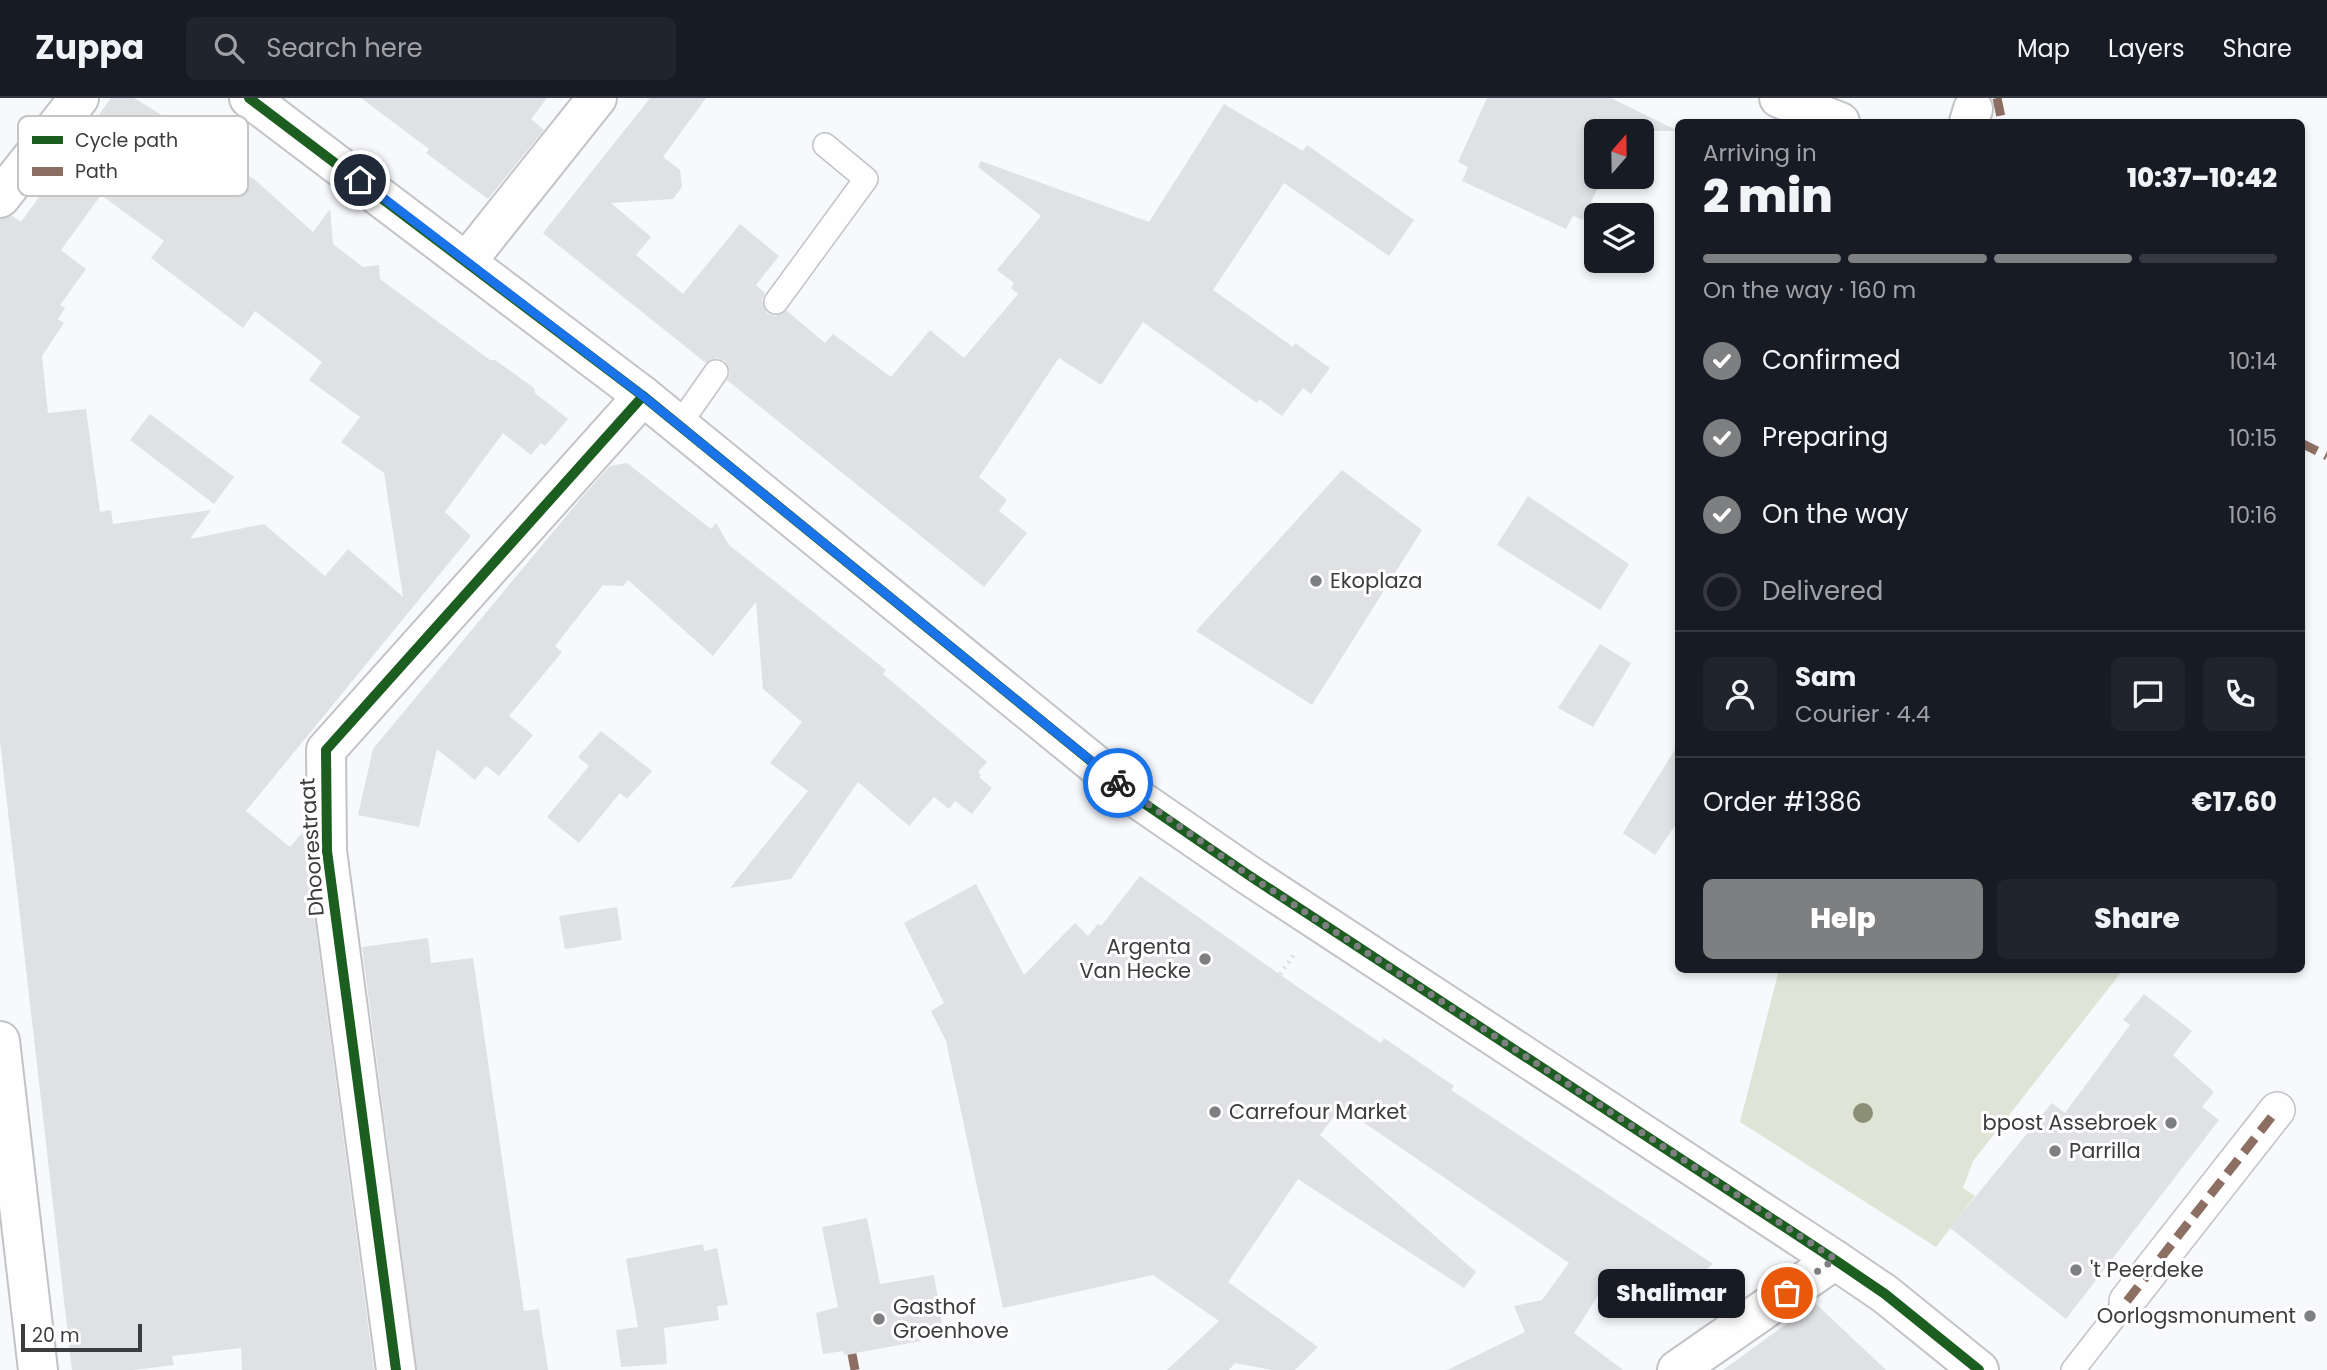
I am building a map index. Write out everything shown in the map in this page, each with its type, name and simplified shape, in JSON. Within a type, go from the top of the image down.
[{"type":"main road","points":[[65,116],[79,98]]},
{"type":"main road","points":[[250,98],[643,396],[1135,797],[1257,881],[1835,1259],[1885,1294],[1979,1370]]},
{"type":"main road","points":[[467,261],[597,98]]},
{"type":"main road","points":[[1779,98],[1832,119]]},
{"type":"main road","points":[[0,198],[18,175]]},
{"type":"main road","name":"Dhoorestraat","points":[[396,1370],[327,851],[326,750],[643,396]]},
{"type":"main road","points":[[0,1041],[38,1370]]},
{"type":"main road","points":[[1677,1370],[1835,1259]]},
{"type":"street","points":[[2127,1301],[2277,1110]]},
{"type":"lane","points":[[776,302],[866,179],[825,145]]},
{"type":"lane","points":[[679,425],[716,372]]},
{"type":"lane","points":[[2073,1370],[2127,1301]]},
{"type":"shaded area","points":[[1778,973],[2121,973],[1973,1161],[1963,1188],[1975,1196],[1936,1247],[1740,1122]]},
{"type":"building","points":[[111,98],[134,98],[163,116],[98,116]]},
{"type":"building","points":[[361,98],[547,98],[531,119],[544,130],[488,199],[426,153],[429,149]]},
{"type":"building","points":[[650,98],[706,98],[663,157],[680,170],[682,187],[673,199],[611,203],[651,237],[636,255],[683,294],[740,224],[779,256],[756,285],[765,293],[762,301],[767,313],[775,316],[787,311],[825,343],[833,334],[891,377],[930,330],[964,358],[1018,294],[1011,288],[1014,283],[997,270],[1041,216],[978,167],[981,161],[1149,222],[1224,104],[1303,151],[1307,145],[1414,220],[1389,256],[1284,183],[1213,290],[1293,347],[1295,343],[1330,368],[1311,394],[1303,388],[1282,416],[1259,399],[1257,403],[1143,322],[1101,385],[1059,358],[979,477],[1007,500],[999,511],[1027,533],[984,587],[727,380],[730,373],[725,361],[717,358],[706,363],[543,233]]},
{"type":"building","points":[[1487,98],[1611,98],[1654,119],[1584,119],[1584,189],[1597,189],[1591,203],[1584,203],[1583,220],[1573,216],[1566,229],[1462,181],[1468,167],[1458,162]]},
{"type":"building","points":[[1654,119],[1675,130],[1654,131]]},
{"type":"building","points":[[248,176],[313,232],[330,209],[333,244],[363,267],[379,265],[380,279],[490,360],[495,360],[534,388],[535,393],[568,419],[545,446],[541,443],[531,455],[503,433],[445,512],[471,536],[246,811],[290,847],[303,832],[374,1370],[242,1370],[241,1348],[172,1356],[174,1365],[134,1370],[72,1370],[0,742],[0,219],[12,216],[21,222],[40,196],[100,196],[61,250],[86,269],[60,305],[65,308],[58,319],[64,323],[42,356],[48,413],[86,409],[100,512],[111,510],[113,524],[211,510],[190,539],[264,524],[325,576],[348,549],[403,597],[384,473],[341,442],[360,417],[309,380],[322,362],[255,311],[243,328],[151,258],[164,241],[102,196],[248,196]]},
{"type":"building","points":[[150,414],[234,477],[214,504],[130,440]]},
{"type":"building","points":[[627,463],[711,529],[716,523],[729,545],[886,670],[883,674],[987,762],[978,772],[981,775],[979,777],[992,788],[972,814],[955,801],[949,809],[934,797],[909,826],[858,782],[791,879],[730,888],[808,791],[770,763],[802,722],[763,689],[756,602],[713,656],[628,580],[623,586],[603,585],[555,646],[562,652],[509,716],[533,735],[499,776],[486,766],[475,780],[437,749],[419,827],[358,815],[373,749],[582,497],[610,466]]},
{"type":"building","name":"Ekoplaza","points":[[1342,470],[1422,530],[1312,705],[1196,631]]},
{"type":"building","points":[[1528,496],[1629,564],[1600,610],[1497,545]]},
{"type":"building","points":[[1600,644],[1631,663],[1593,727],[1558,708]]},
{"type":"building","points":[[601,731],[652,771],[627,799],[620,793],[579,843],[547,817],[589,766],[578,757]]},
{"type":"building","points":[[1675,750],[1675,825],[1655,855],[1623,833]]},
{"type":"building","points":[[1140,876],[1302,990],[1381,1043],[1384,1038],[1454,1086],[1451,1090],[1713,1264],[1678,1289],[1650,1271],[1640,1286],[1615,1269],[1574,1333],[1623,1370],[1447,1370],[1525,1332],[1514,1306],[1542,1300],[1569,1263],[1341,1107],[1320,1135],[1476,1272],[1464,1288],[1298,1179],[1228,1282],[1318,1347],[1295,1370],[1272,1370],[1235,1363],[1229,1370],[1167,1370],[1219,1321],[1153,1275],[1003,1308],[946,1041],[931,1011],[944,1003],[904,923],[976,884],[1024,975],[1075,923],[1088,936],[1098,924],[1101,926]]},
{"type":"building","points":[[617,907],[622,940],[565,949],[559,916]]},
{"type":"building","points":[[428,938],[431,963],[473,958],[524,1311],[539,1309],[548,1370],[417,1370],[362,947]]},
{"type":"building","points":[[2144,994],[2192,1031],[2173,1055],[2214,1092],[2202,1107],[2219,1120],[2066,1319],[1950,1228],[2052,1103],[2065,1113],[2130,1025],[2123,1020]]},
{"type":"building","name":"Gasthof Groenhove","points":[[867,1218],[880,1284],[934,1275],[944,1337],[844,1355],[843,1351],[823,1354],[816,1313],[838,1307],[822,1227]]},
{"type":"building","points":[[703,1244],[704,1251],[717,1248],[728,1305],[717,1306],[719,1320],[664,1328],[667,1364],[621,1367],[616,1330],[638,1327],[626,1259]]},
{"type":"building","points":[[1815,1303],[1886,1370],[1723,1370]]},
{"type":"marked path","points":[[1997,98],[2001,119]]},
{"type":"marked path","points":[[2305,445],[2327,456]]},
{"type":"marked path","points":[[2127,1301],[2277,1110]]},
{"type":"marked path","points":[[852,1354],[855,1370]]},
{"type":"cycle path","points":[[249,98],[643,396],[1135,797],[1247,874],[1835,1260],[1885,1294],[1979,1370]]},
{"type":"cycle path","points":[[396,1370],[327,851],[326,750],[643,396]]},
{"type":"way so far","points":[[1118,783],[1247,874],[1835,1259],[1787,1293]]},
{"type":"place","name":"Ekoplaza","points":[[1316,581]]},
{"type":"place","name":"Argenta Van Hecke","points":[[1205,959]]},
{"type":"place","name":"Carrefour Market","points":[[1215,1112]]},
{"type":"place","name":"bpost Assebroek","points":[[2171,1123]]},
{"type":"place","name":"Parrilla","points":[[2055,1151]]},
{"type":"place","name":"'t Peerdeke","points":[[2076,1270]]},
{"type":"place","name":"Shalimar","points":[[1787,1293]]},
{"type":"place","name":"Oorlogsmonument","points":[[2310,1316]]},
{"type":"place","name":"Gasthof Groenhove","points":[[879,1319]]},
{"type":"route","points":[[360,180],[643,396],[1118,783]]}]
